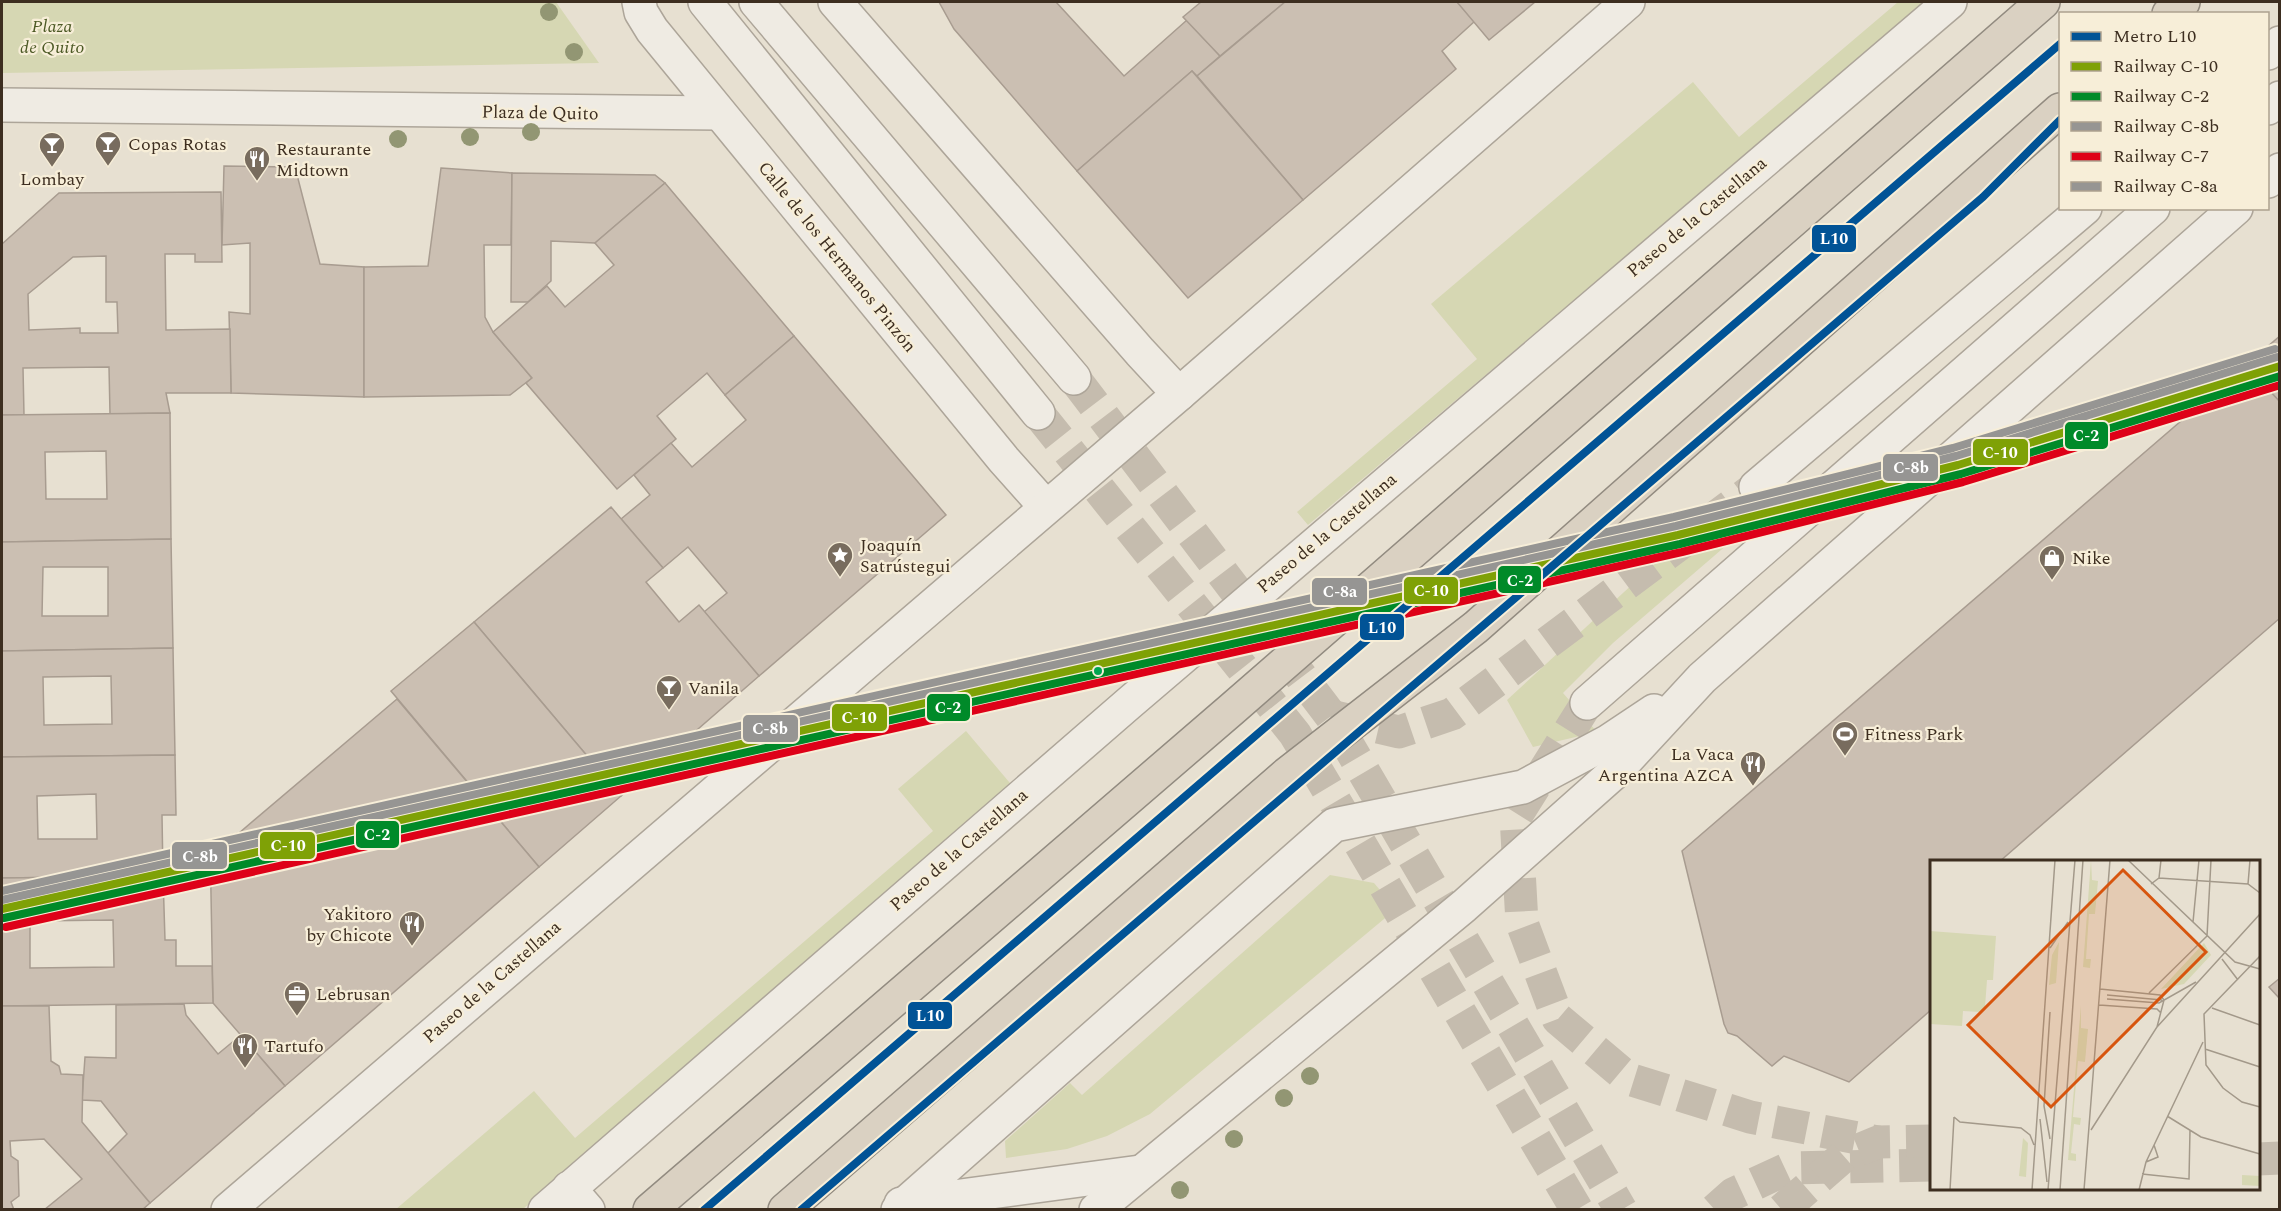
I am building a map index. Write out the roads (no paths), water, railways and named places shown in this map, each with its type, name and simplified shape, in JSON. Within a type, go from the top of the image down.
[{"type":"highway","points":[[650,1209],[1250,693],[2043,2]]},
{"type":"highway","points":[[2171,12],[2183,2]]},
{"type":"highway","points":[[785,1209],[1287,774],[1476,627],[2059,112]]},
{"type":"street","name":"Calle de los Hermanos Pinzón","points":[[639,2],[646,22],[719,113],[1004,460],[1045,506]]},
{"type":"street","points":[[705,2],[1038,413]]},
{"type":"street","points":[[756,2],[1074,378]]},
{"type":"street","points":[[835,2],[1179,394]]},
{"type":"street","name":"Paseo de la Castellana","points":[[228,1209],[1045,506],[1179,394],[1628,2]]},
{"type":"street","name":"Paseo de la Castellana","points":[[545,1209],[579,1199],[1144,689],[1950,2]]},
{"type":"street","name":"Plaza de Quito","points":[[2,105],[719,113]]},
{"type":"street","points":[[1756,487],[2083,210]]},
{"type":"street","points":[[1587,703],[2151,210]]},
{"type":"street","points":[[1096,1209],[1464,906],[1616,771],[1702,678],[2234,210]]},
{"type":"street","points":[[895,1207],[1334,825],[1523,787],[1609,741],[1702,678]]},
{"type":"street","points":[[895,1207],[1140,1172]]},
{"type":"tunnel","points":[[1074,378],[1331,716],[1621,1210]]},
{"type":"tunnel","points":[[1038,413],[1295,734],[1577,1210]]},
{"type":"tunnel","points":[[1331,716],[1399,732],[1452,714],[1756,487]]},
{"type":"tunnel","points":[[1587,703],[1516,816],[1522,923],[1558,1019],[1629,1079],[1750,1117],[1878,1142]]},
{"type":"tunnel","points":[[1782,1210],[1844,1156],[1878,1142],[1930,1141]]},
{"type":"tunnel","points":[[2260,1159],[2280,1158]]},
{"type":"tunnel","points":[[1715,1210],[1733,1194],[1789,1168],[1930,1165]]},
{"type":"metro line","name":"L10","points":[[704,1210],[2059,45]]},
{"type":"metro line","name":"L10","points":[[801,1210],[1983,197],[2059,121]]},
{"type":"rail line","name":"C-8a","points":[[2,891],[1674,517],[1953,448],[2275,349]]},
{"type":"rail line","name":"C-8b","points":[[2,900],[1676,526],[1956,456],[2277,357]]},
{"type":"rail line","name":"C-10","points":[[2,909],[1678,535],[1958,465],[2280,366]]},
{"type":"rail line","name":"C-2","points":[[4,918],[1680,544],[1961,474],[2280,376]]},
{"type":"rail line","name":"C-7","points":[[6,927],[1682,552],[1963,482],[2280,385]]},
{"type":"place","name":"Copas Rotas","points":[[108,167]]},
{"type":"place","name":"Lombay","points":[[52,168]]},
{"type":"place","name":"Restaurante Midtown","points":[[257,182]]},
{"type":"place","name":"Joaquín Satrústegui","points":[[840,578]]},
{"type":"place","name":"Nike","points":[[2052,581]]},
{"type":"place","name":"Vanila","points":[[669,711]]},
{"type":"place","name":"Fitness Park","points":[[1845,757]]},
{"type":"place","name":"La Vaca Argentina AZCA","points":[[1753,787]]},
{"type":"place","name":"Yakitoro by Chicote","points":[[412,947]]},
{"type":"place","name":"Lebrusan","points":[[297,1017]]},
{"type":"place","name":"Tartufo","points":[[245,1069]]}]
